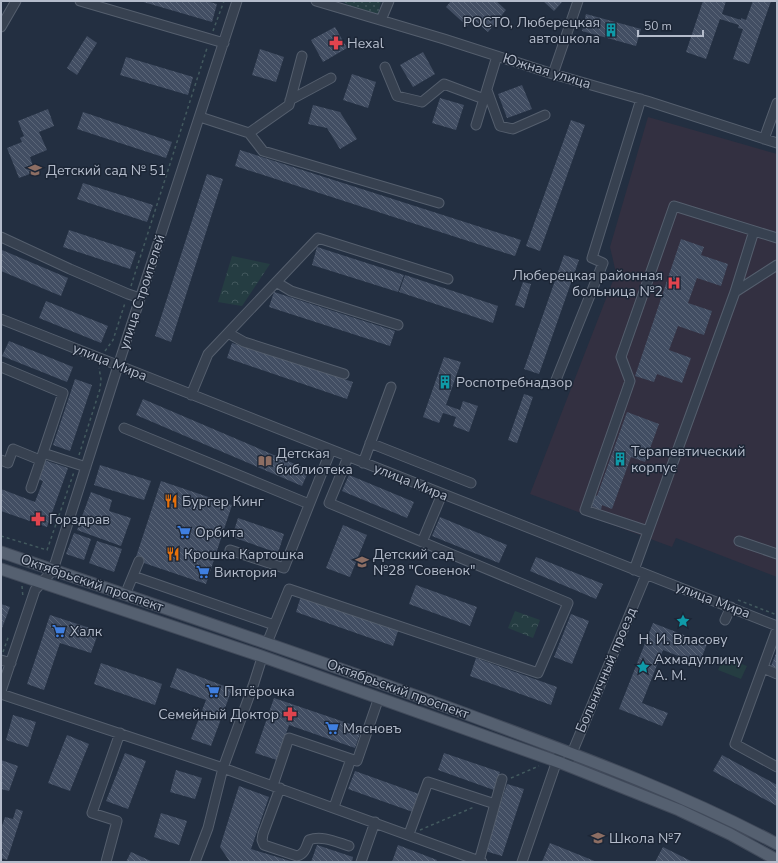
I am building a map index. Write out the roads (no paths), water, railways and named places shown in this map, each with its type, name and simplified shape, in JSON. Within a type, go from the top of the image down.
[{"type":"main road","name":"Октябрьский проспект","points":[[1,552],[370,678],[561,749],[684,798],[738,823],[777,844]]},
{"type":"main road","name":"Октябрьский проспект","points":[[1,569],[261,656],[567,765],[679,810],[730,834],[775,860]]},
{"type":"street","points":[[1,27],[16,1]]},
{"type":"street","points":[[80,1],[224,43]]},
{"type":"street","name":"улица Строителей","points":[[1,692],[35,590],[53,570],[140,298],[238,1]]},
{"type":"street","name":"Южная улица","points":[[316,1],[777,143]]},
{"type":"street","points":[[381,20],[389,1]]},
{"type":"street","points":[[554,74],[578,1]]},
{"type":"street","points":[[249,132],[289,105],[302,56]]},
{"type":"street","points":[[476,125],[498,56]]},
{"type":"street","points":[[385,67],[397,96],[422,102],[444,84],[486,94]]},
{"type":"street","points":[[290,100],[331,78]]},
{"type":"street","points":[[486,94],[500,126],[513,129],[545,115]]},
{"type":"street","points":[[556,380],[603,263],[592,258],[641,100]]},
{"type":"street","points":[[764,139],[777,103]]},
{"type":"street","points":[[200,117],[249,132],[262,151],[439,203]]},
{"type":"street","points":[[648,531],[585,510],[630,381],[621,357],[674,206],[777,238]]},
{"type":"street","points":[[634,570],[735,292],[754,231]]},
{"type":"street","points":[[1,237],[140,298]]},
{"type":"street","points":[[191,395],[208,354],[318,238],[448,279]]},
{"type":"street","points":[[735,292],[777,265]]},
{"type":"street","points":[[276,282],[291,291],[398,325]]},
{"type":"street","name":"улица Мира","points":[[1,319],[777,626]]},
{"type":"street","points":[[228,333],[244,342],[344,374]]},
{"type":"street","points":[[1,367],[63,393],[30,488]]},
{"type":"street","points":[[363,462],[391,387]]},
{"type":"street","points":[[124,428],[309,504]]},
{"type":"street","points":[[370,443],[471,484]]},
{"type":"street","points":[[1,460],[8,463],[13,449],[86,467]]},
{"type":"street","points":[[230,550],[284,568],[331,450]]},
{"type":"street","points":[[267,643],[289,589],[538,673],[568,603],[328,503],[348,456]]},
{"type":"street","points":[[422,542],[442,494]]},
{"type":"street","points":[[739,541],[777,554]]},
{"type":"street","points":[[126,595],[138,561]]},
{"type":"street","name":"Больничный проезд","points":[[567,765],[646,574]]},
{"type":"street","points":[[133,576],[274,625]]},
{"type":"street","points":[[725,620],[731,607]]},
{"type":"street","points":[[777,629],[735,744],[777,767]]},
{"type":"street","points":[[195,862],[208,828],[223,768],[254,683],[261,661],[261,656]]},
{"type":"street","points":[[1,659],[11,664]]},
{"type":"street","points":[[763,668],[777,674]]},
{"type":"street","points":[[1,692],[334,807],[481,861],[490,803],[502,780]]},
{"type":"street","points":[[349,846],[315,838],[309,840],[301,855],[297,856],[264,845],[262,840],[290,738],[357,761],[378,698]]},
{"type":"street","points":[[106,862],[117,821],[92,813],[120,733]]},
{"type":"street","points":[[522,862],[561,749]]},
{"type":"street","points":[[334,807],[351,759]]},
{"type":"street","points":[[409,834],[428,782],[490,803]]},
{"type":"street","points":[[361,862],[375,822]]},
{"type":"place","name":"РОСТО, Люберецкая автошкола","points":[[611,30]]},
{"type":"place","name":"Hexal","points":[[336,43]]},
{"type":"place","name":"Детский сад № 51","points":[[35,170]]},
{"type":"place","name":"Люберецкая районная больница №2","points":[[674,283]]},
{"type":"place","name":"Роспотребнадзор","points":[[445,382]]},
{"type":"place","name":"Терапевтический корпус","points":[[620,459]]},
{"type":"place","name":"Детская библиотека","points":[[265,461]]},
{"type":"place","name":"Бургер Кинг","points":[[171,501]]},
{"type":"place","name":"Горздрав","points":[[38,519]]},
{"type":"place","name":"Орбита","points":[[184,532]]},
{"type":"place","name":"Крошка Картошка","points":[[173,554]]},
{"type":"place","name":"Детский сад №28 \"Совенок\"","points":[[362,562]]},
{"type":"place","name":"Виктория","points":[[203,572]]},
{"type":"place","name":"Н. И. Власову","points":[[683,621]]},
{"type":"place","name":"Халк","points":[[59,631]]},
{"type":"place","name":"Ахмадуллину А. М.","points":[[643,667]]},
{"type":"place","name":"Пятёрочка","points":[[213,691]]},
{"type":"place","name":"Семейный Доктор","points":[[290,714]]},
{"type":"place","name":"Мясновъ","points":[[332,728]]},
{"type":"place","name":"Школа №7","points":[[598,838]]}]
